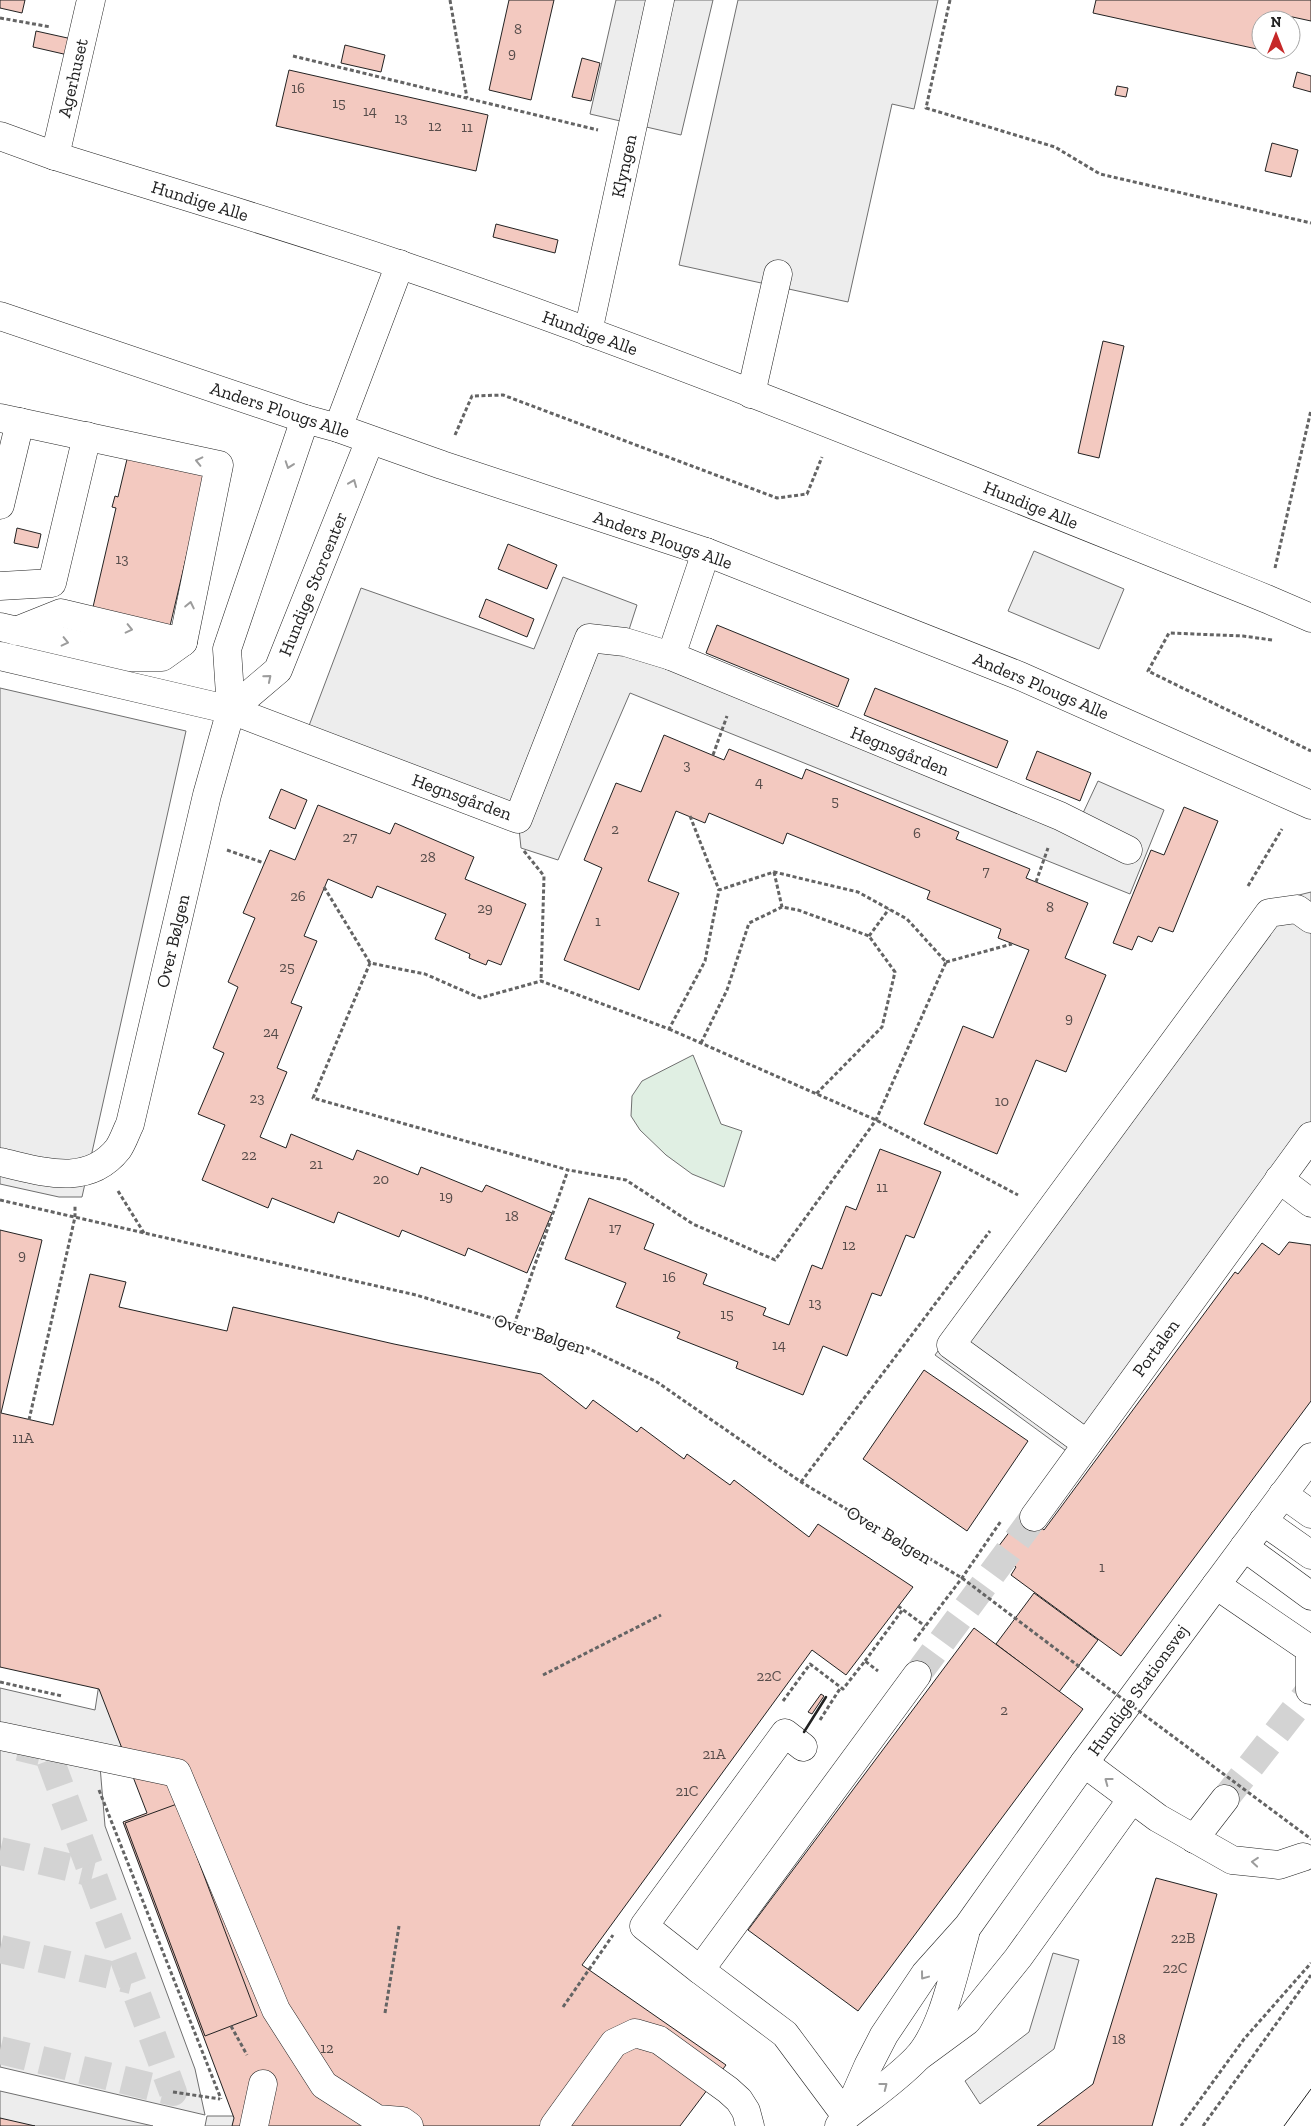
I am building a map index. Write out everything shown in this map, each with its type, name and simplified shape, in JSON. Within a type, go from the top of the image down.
[{"type":"street","name":"Agerhuset","points":[[55,156],[91,0]]},
{"type":"street","name":"Klyngen","points":[[588,332],[660,0]]},
{"type":"street","name":"Hundige Alle","points":[[0,136],[55,156],[400,264],[588,332],[834,426],[1311,618]]},
{"type":"street","points":[[338,428],[400,264]]},
{"type":"street","points":[[751,394],[778,274]]},
{"type":"street","name":"Anders Plougs Alle","points":[[0,316],[706,552],[1020,676],[1304,801]]},
{"type":"street","points":[[231,710],[227,649],[305,419]]},
{"type":"street","points":[[0,505],[10,420],[219,465],[183,642],[162,657],[130,657],[8,629]]},
{"type":"street","points":[[0,586],[52,583],[96,438]]},
{"type":"street","name":"Hundige Storcenter","points":[[231,710],[278,670],[370,440]]},
{"type":"street","points":[[671,656],[706,552]]},
{"type":"street","name":"Hegnsgården","points":[[0,656],[231,710],[518,819],[589,638],[624,642],[671,656],[1060,816],[1128,850]]},
{"type":"street","name":"Over Bølgen","points":[[0,1162],[48,1173],[75,1174],[102,1165],[119,1148],[130,1124],[207,795],[231,710]]},
{"type":"street","points":[[1087,1444],[951,1345],[1269,913],[1297,909],[1311,919]]},
{"type":"street","name":"Portalen","points":[[1034,1517],[1311,1136]]},
{"type":"street","points":[[1279,1179],[1311,1203]]},
{"type":"street","name":"Hundige Stationsvej","points":[[842,2121],[884,2035],[925,1974],[968,1926],[1084,1763],[1283,1494],[1310,1462]]},
{"type":"street","points":[[1283,1494],[1311,1514]]},
{"type":"street","points":[[1263,1521],[1311,1555]]},
{"type":"street","points":[[1244,1547],[1311,1596]]},
{"type":"street","points":[[1216,1585],[1310,1650],[1310,1690]]},
{"type":"street","points":[[700,1970],[917,1675]]},
{"type":"street","points":[[803,1747],[784,1733],[644,1926],[785,2034],[842,2121]]},
{"type":"street","points":[[0,1736],[177,1773],[276,2010],[324,2085],[377,2119],[402,2121],[409,2126]]},
{"type":"street","points":[[1084,1763],[1158,1818],[1232,1860],[1279,1865],[1307,1848]]},
{"type":"street","points":[[918,2056],[967,2021],[1018,1958],[1132,1799]]},
{"type":"street","points":[[1194,1839],[1225,1799]]},
{"type":"street","name":"Hundige Stationsvej","points":[[842,2121],[893,2080],[918,2056],[939,2021],[968,1926]]},
{"type":"street","points":[[554,2126],[614,2043],[635,2033],[659,2040],[728,2090],[739,2100],[746,2111],[750,2126]]},
{"type":"street","points":[[254,2126],[263,2084]]},
{"type":"path","points":[[450,0],[467,98]]},
{"type":"path","points":[[950,0],[926,108],[1054,147],[1100,174],[1311,223]]},
{"type":"path","points":[[0,18],[84,33]]},
{"type":"path","points":[[293,56],[630,138]]},
{"type":"path","points":[[442,465],[472,396],[503,395],[777,498],[807,494],[834,426]]},
{"type":"path","points":[[1243,636],[1267,599],[1311,410]]},
{"type":"path","points":[[1282,641],[1243,636],[1169,633],[1148,672],[1311,751]]},
{"type":"path","points":[[713,755],[738,685]]},
{"type":"path","points":[[1247,887],[1281,832],[1304,801]]},
{"type":"path","points":[[669,1029],[705,962],[718,890],[690,816]]},
{"type":"path","points":[[518,819],[522,848],[544,876],[541,981]]},
{"type":"path","points":[[718,890],[774,872],[858,892],[907,919],[946,962]]},
{"type":"path","points":[[774,872],[782,907]]},
{"type":"path","points":[[324,887],[370,963],[425,974],[480,998],[541,981],[669,1029],[876,1120],[1018,1195]]},
{"type":"path","points":[[701,1043],[726,990],[749,923],[782,907],[798,910],[869,936],[895,972],[882,1028],[816,1094]]},
{"type":"path","points":[[869,936],[889,909]]},
{"type":"path","points":[[946,962],[1012,944]]},
{"type":"path","points":[[370,963],[313,1098],[568,1170],[626,1180],[693,1224],[775,1260],[876,1120],[946,962]]},
{"type":"path","points":[[102,1165],[144,1234]]},
{"type":"path","points":[[514,1325],[568,1170]]},
{"type":"path","points":[[1012,1202],[1024,1187]]},
{"type":"path","name":"Over Bølgen","points":[[0,1200],[416,1295],[580,1345],[657,1382],[801,1482],[962,1578],[1081,1668],[1307,1848]]},
{"type":"path","points":[[29,1420],[75,1218]]},
{"type":"path","points":[[801,1482],[994,1226]]},
{"type":"path","points":[[909,1648],[962,1578],[1006,1514]]},
{"type":"path","points":[[898,1606],[925,1626]]},
{"type":"path","points":[[864,1661],[903,1609]]},
{"type":"path","points":[[544,1675],[660,1615]]},
{"type":"path","points":[[0,1682],[62,1696]]},
{"type":"path","points":[[833,1701],[842,1687]]},
{"type":"path","points":[[98,1786],[221,2099],[173,2092]]},
{"type":"path","points":[[385,2013],[398,1926]]},
{"type":"path","points":[[1181,2126],[1244,2039],[1311,1963]]},
{"type":"path","points":[[563,2006],[592,1965]]},
{"type":"path","points":[[1203,2126],[1311,1975]]},
{"type":"green space","points":[[693,1055],[721,1124],[742,1131],[724,1187],[692,1174],[666,1155],[640,1130],[631,1116],[632,1096],[642,1081]]},
{"type":"shaded area","points":[[616,0],[713,0],[681,135],[590,114]]},
{"type":"shaded area","points":[[738,0],[938,0],[914,109],[892,104],[848,302],[679,265]]},
{"type":"shaded area","points":[[1034,551],[1124,589],[1099,649],[1008,611]]},
{"type":"shaded area","points":[[563,577],[637,605],[625,642],[1076,828],[1098,781],[1164,810],[1130,894],[630,693],[558,860],[521,848],[518,819],[304,739],[361,588],[534,649]]},
{"type":"shaded area","points":[[0,688],[186,731],[82,1197],[59,1197],[0,1184]]},
{"type":"shaded area","points":[[1311,892],[1311,1154],[1084,1464],[935,1355],[1267,903]]},
{"type":"shaded area","points":[[0,1497],[184,1724],[99,1754],[105,1826],[195,2069],[205,2115],[0,2067],[0,1688],[95,1710],[99,1684]]},
{"type":"shaded area","points":[[1053,1953],[1079,1960],[1054,2049],[980,2104],[965,2081],[1029,2032]]},
{"type":"shaded area","points":[[0,2091],[153,2126],[0,2126]]},
{"type":"shaded area","points":[[207,2116],[282,2116],[328,2126],[205,2126]]},
{"type":"building","points":[[0,0],[25,0],[22,13],[0,8]]},
{"type":"building","points":[[509,0],[554,0],[531,100],[489,90]]},
{"type":"building","points":[[1096,0],[1311,0],[1311,21],[1301,19],[1301,10],[1251,10],[1251,48],[1093,13]]},
{"type":"building","points":[[36,31],[72,39],[68,55],[33,47]]},
{"type":"building","points":[[345,45],[385,55],[381,72],[341,63]]},
{"type":"building","points":[[582,58],[600,63],[591,101],[572,97]]},
{"type":"building","points":[[289,70],[488,115],[476,171],[276,126]]},
{"type":"building","points":[[1297,72],[1311,76],[1311,92],[1293,87]]},
{"type":"building","points":[[1117,86],[1128,88],[1126,97],[1115,95]]},
{"type":"building","points":[[1272,143],[1298,150],[1291,177],[1265,171]]},
{"type":"building","points":[[496,224],[558,240],[555,253],[493,237]]},
{"type":"building","points":[[1103,341],[1124,346],[1099,458],[1078,453]]},
{"type":"building","points":[[128,455],[206,473],[170,626],[93,607],[116,508],[112,507],[115,496],[118,497]]},
{"type":"building","points":[[17,528],[41,534],[38,548],[14,543]]},
{"type":"building","points":[[508,544],[557,565],[547,589],[498,569]]},
{"type":"building","points":[[486,599],[534,619],[527,637],[479,617]]},
{"type":"building","points":[[717,625],[849,679],[838,707],[706,653]]},
{"type":"building","points":[[875,688],[1008,741],[997,768],[864,715]]},
{"type":"building","points":[[664,735],[724,760],[729,749],[802,779],[806,769],[959,832],[956,839],[1030,869],[1026,878],[1088,903],[1065,958],[1106,975],[1066,1072],[1036,1060],[997,1154],[924,1124],[963,1026],[993,1038],[1029,950],[998,938],[1001,929],[927,899],[930,891],[787,833],[783,844],[709,813],[705,823],[676,811],[648,881],[679,893],[639,990],[564,960],[602,868],[584,860],[616,783],[641,792]]},
{"type":"building","points":[[1037,751],[1091,773],[1080,801],[1026,779]]},
{"type":"building","points":[[281,789],[307,800],[295,829],[269,818]]},
{"type":"building","points":[[318,805],[390,834],[395,823],[474,857],[465,879],[526,904],[501,965],[488,960],[486,965],[469,958],[470,954],[435,939],[446,914],[377,886],[372,898],[328,879],[304,936],[317,941],[291,1003],[302,1007],[277,1068],[287,1072],[260,1137],[286,1148],[291,1134],[353,1160],[357,1150],[418,1175],[421,1167],[482,1192],[486,1185],[552,1213],[527,1273],[468,1248],[465,1256],[402,1230],[399,1237],[338,1212],[334,1223],[272,1198],[268,1208],[202,1180],[225,1125],[198,1114],[224,1053],[213,1048],[238,987],[228,982],[255,918],[243,913],[270,850],[295,860]]},
{"type":"building","points":[[1184,807],[1218,821],[1173,932],[1159,927],[1152,942],[1138,936],[1132,950],[1113,943],[1151,850],[1164,855]]},
{"type":"building","points":[[880,1149],[941,1172],[914,1238],[906,1235],[881,1296],[872,1293],[847,1356],[823,1346],[803,1395],[736,1368],[738,1362],[677,1338],[680,1332],[616,1307],[626,1283],[565,1259],[589,1198],[654,1224],[644,1249],[707,1274],[703,1284],[766,1308],[763,1315],[789,1325],[812,1265],[822,1269],[846,1206],[856,1210]]},
{"type":"building","points":[[0,1230],[42,1240],[1,1413],[53,1425],[90,1274],[126,1282],[119,1307],[227,1331],[233,1307],[394,1344],[541,1374],[586,1409],[593,1400],[637,1432],[641,1427],[684,1459],[687,1454],[730,1485],[734,1480],[809,1537],[818,1524],[913,1587],[846,1675],[812,1650],[582,1965],[726,2065],[680,2126],[232,2126],[234,2118],[123,1822],[147,1813],[99,1689],[0,1667]]},
{"type":"building","points":[[1289,1242],[1311,1245],[1311,1401],[1121,1656],[1011,1575],[1016,1567],[995,1551],[1023,1514],[1044,1530],[1235,1272],[1238,1274],[1262,1243],[1279,1255]]},
{"type":"building","points":[[924,1370],[1028,1441],[967,1531],[863,1459]]},
{"type":"building","points":[[1034,1593],[1098,1640],[1059,1692],[996,1644]]},
{"type":"building","points":[[974,1628],[1083,1709],[858,2011],[748,1930]]},
{"type":"building","points":[[821,1694],[824,1696],[812,1714],[808,1712]]},
{"type":"building","points":[[177,1804],[257,2016],[205,2036],[125,1823]]},
{"type":"building","points":[[1156,1878],[1217,1894],[1152,2126],[1037,2126],[1093,2084]]},
{"type":"building","points":[[0,2118],[35,2126],[0,2126]]},
{"type":"tunnel","points":[[917,1675],[1034,1517]]},
{"type":"tunnel","points":[[1225,1799],[1310,1690]]},
{"type":"tunnel","points":[[0,2050],[173,2092],[48,1754],[19,1747]]},
{"type":"tunnel","points":[[0,1851],[93,1873]]},
{"type":"tunnel","points":[[0,1949],[132,1980]]},
{"type":"tram line","points":[[1284,2126],[1311,2089]]},
{"type":"wall","points":[[804,1732],[826,1697]]}]
